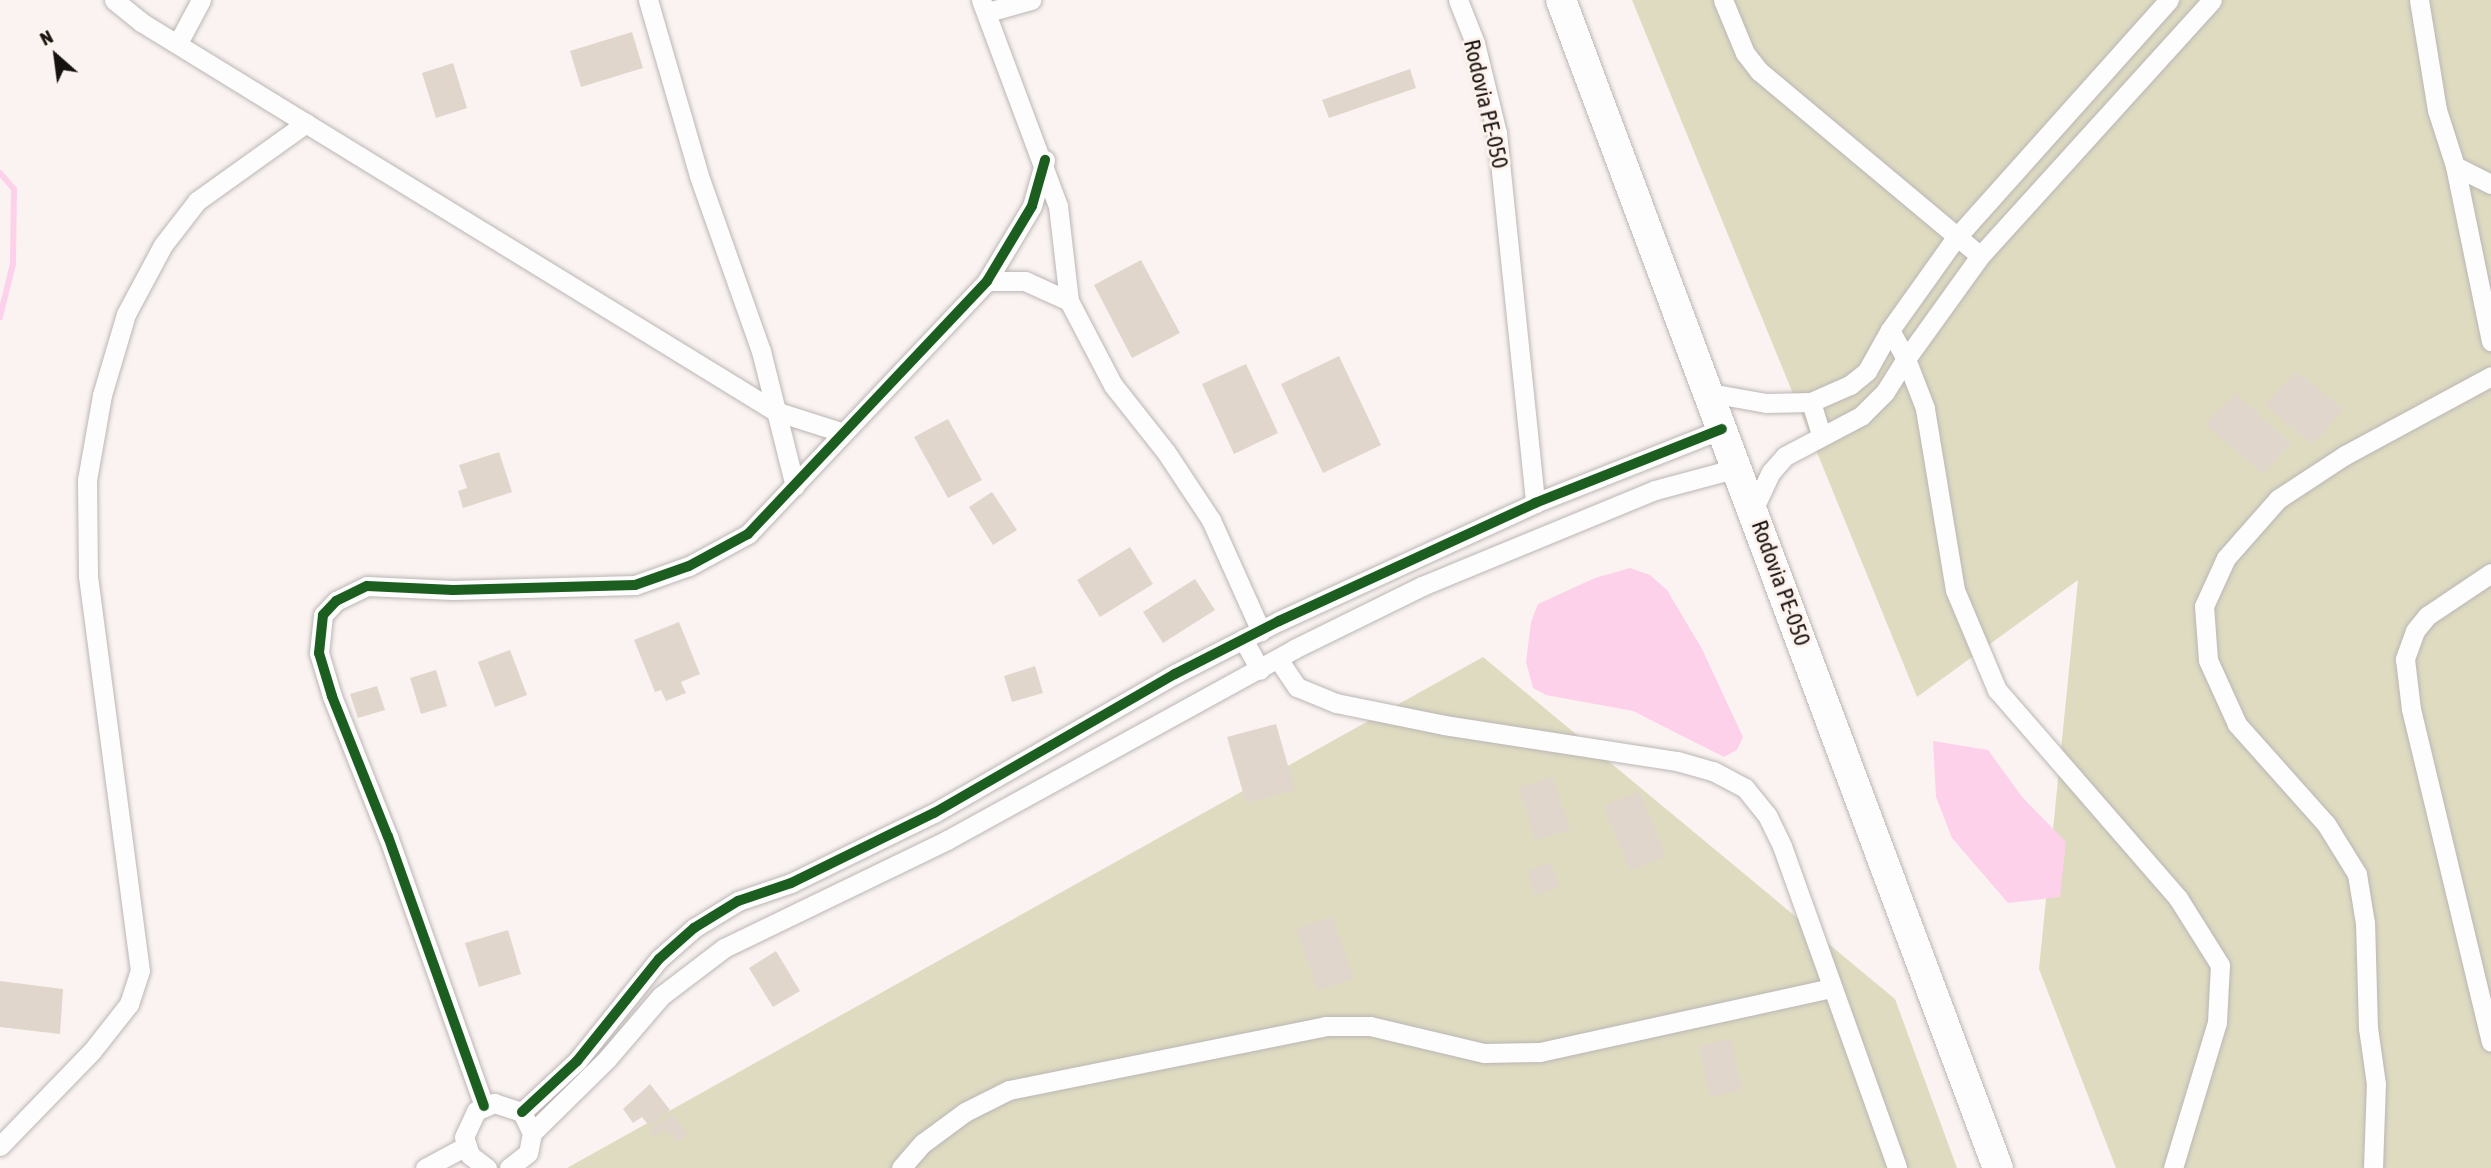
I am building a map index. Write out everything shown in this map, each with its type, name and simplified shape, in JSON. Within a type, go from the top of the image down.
[{"type":"main road","name":"Rodovia PE-050","points":[[1561,0],[1754,508],[1998,1168]]},
{"type":"street","points":[[114,0],[306,123],[775,411],[841,432]]},
{"type":"street","points":[[178,43],[201,0]]},
{"type":"street","points":[[648,0],[699,176],[761,351],[795,486]]},
{"type":"street","points":[[1031,0],[984,6],[1045,160],[1065,239],[1069,301],[1113,386],[1166,452],[1211,520],[1252,635],[1260,670]]},
{"type":"street","name":"Rodovia PE-050","points":[[1458,0],[1475,43],[1497,133],[1535,503]]},
{"type":"street","points":[[1723,0],[1745,53],[1759,71],[1955,239],[1980,256]]},
{"type":"street","points":[[1710,394],[1766,403],[1811,402],[1850,385],[1867,371],[1890,330],[1955,239],[2169,0]]},
{"type":"street","points":[[1754,508],[1771,472],[1785,456],[1873,405],[1980,256],[2212,0]]},
{"type":"street","points":[[2418,0],[2437,110],[2455,166],[2491,341]]},
{"type":"street","points":[[2071,110],[2095,132]]},
{"type":"street","points":[[0,1146],[99,1041],[129,1004],[140,971],[88,576],[87,480],[102,395],[122,328],[163,245],[197,201],[306,123]]},
{"type":"street","points":[[484,1106],[388,837],[332,696],[319,653],[324,615],[336,601],[367,586],[453,590],[635,585],[689,566],[738,540],[795,486],[841,432],[898,378],[987,281],[1032,206],[1045,160]]},
{"type":"street","points":[[2455,166],[2491,184]]},
{"type":"street","points":[[987,281],[1025,281],[1069,301]]},
{"type":"street","points":[[1890,330],[1906,359],[1923,401],[1955,590],[1997,690],[2178,898],[2220,965],[2217,1022],[2173,1168]]},
{"type":"street","points":[[2373,1168],[2376,1084],[2368,1028],[2364,914],[2357,874],[2326,824],[2237,724],[2208,660],[2204,606],[2226,558],[2278,499],[2346,455],[2491,376]]},
{"type":"street","points":[[1811,402],[1821,435]]},
{"type":"street","points":[[522,1112],[577,1061],[659,959],[694,928],[738,901],[791,883],[934,813],[1175,674],[1279,621],[1535,503],[1722,429]]},
{"type":"street","points":[[1644,459],[1655,489]]},
{"type":"street","points":[[511,1168],[527,1153],[532,1133],[607,1059],[661,996],[724,948],[947,841],[1286,654],[1422,586],[1655,489],[1737,468]]},
{"type":"street","points":[[1566,490],[1576,520]]},
{"type":"street","points":[[2491,573],[2427,615],[2415,631],[2405,659],[2411,709],[2491,1042]]},
{"type":"street","points":[[1279,621],[1297,687],[1336,703],[1444,725],[1677,761],[1731,779],[1756,800],[1772,825],[1898,1168]]},
{"type":"street","points":[[901,1168],[923,1143],[965,1112],[1009,1090],[1325,1026],[1370,1026],[1484,1053],[1539,1052],[1832,988]]},
{"type":"street","points":[[487,1168],[476,1162],[466,1146],[466,1127],[484,1106],[504,1103],[522,1112],[532,1133]]},
{"type":"street","points":[[425,1168],[466,1146]]},
{"type":"shaded area","points":[[1632,0],[2491,0],[2491,1168],[2116,1168],[2039,969],[2078,580],[1917,697]]},
{"type":"shaded area","points":[[1630,568],[1650,575],[1667,590],[1702,649],[1743,737],[1737,750],[1724,757],[1633,711],[1546,695],[1533,688],[1526,662],[1531,622],[1538,604],[1595,578]]},
{"type":"shaded area","points":[[1483,657],[1895,999],[1957,1168],[567,1168]]},
{"type":"shaded area","points":[[1933,741],[1988,750],[2023,798],[2066,842],[2060,897],[2008,903],[1952,838],[1936,797]]},
{"type":"building","points":[[632,32],[643,68],[581,87],[570,51]]},
{"type":"building","points":[[453,63],[467,108],[436,118],[422,73]]},
{"type":"building","points":[[1410,69],[1416,88],[1329,118],[1322,100]]},
{"type":"building","points":[[1141,260],[1180,333],[1132,358],[1094,285]]},
{"type":"building","points":[[1339,356],[1381,445],[1323,473],[1281,384]]},
{"type":"building","points":[[1246,364],[1278,433],[1234,454],[1202,384]]},
{"type":"building","points":[[2296,371],[2343,409],[2313,445],[2265,405]]},
{"type":"building","points":[[2235,393],[2291,443],[2263,474],[2205,424]]},
{"type":"building","points":[[948,419],[982,480],[948,498],[914,437]]},
{"type":"building","points":[[499,452],[512,492],[463,508],[458,491],[467,488],[459,465]]},
{"type":"building","points":[[992,492],[1017,530],[993,545],[969,507]]},
{"type":"building","points":[[1130,547],[1153,584],[1100,617],[1077,580]]},
{"type":"building","points":[[1195,579],[1215,610],[1163,643],[1143,612]]},
{"type":"building","points":[[679,622],[700,674],[681,682],[686,693],[666,701],[661,690],[655,692],[634,640]]},
{"type":"building","points":[[510,650],[527,695],[495,707],[478,662]]},
{"type":"building","points":[[1035,666],[1043,693],[1012,702],[1004,676]]},
{"type":"building","points":[[436,670],[447,706],[421,714],[410,678]]},
{"type":"building","points":[[377,686],[385,710],[358,718],[350,694]]},
{"type":"building","points":[[1276,724],[1295,790],[1246,803],[1227,737]]},
{"type":"building","points":[[1553,777],[1570,830],[1535,840],[1519,787]]},
{"type":"building","points":[[1639,791],[1666,856],[1630,871],[1603,806]]},
{"type":"building","points":[[1551,863],[1559,887],[1535,895],[1527,870]]},
{"type":"building","points":[[1332,916],[1354,978],[1318,991],[1296,929]]},
{"type":"building","points":[[508,930],[521,974],[479,987],[465,943]]},
{"type":"building","points":[[776,951],[800,991],[773,1007],[749,968]]},
{"type":"building","points":[[0,981],[63,989],[60,1034],[0,1027]]},
{"type":"building","points":[[1731,1039],[1742,1090],[1710,1097],[1699,1046]]},
{"type":"building","points":[[650,1084],[670,1110],[649,1126],[642,1117],[633,1123],[623,1109]]},
{"type":"building","points":[[672,1113],[688,1134],[678,1142],[664,1129],[655,1137],[650,1130]]},
{"type":"waterway","points":[[0,173],[14,189],[13,264],[0,317]]},
{"type":"cycle path","points":[[484,1106],[388,837],[332,696],[319,653],[323,615],[336,601],[367,586],[453,590],[635,585],[689,566],[748,534],[987,281],[1032,206],[1045,160]]},
{"type":"cycle path","points":[[522,1112],[577,1061],[659,959],[694,928],[738,901],[791,883],[934,813],[1175,674],[1279,621],[1535,503],[1722,429]]}]
